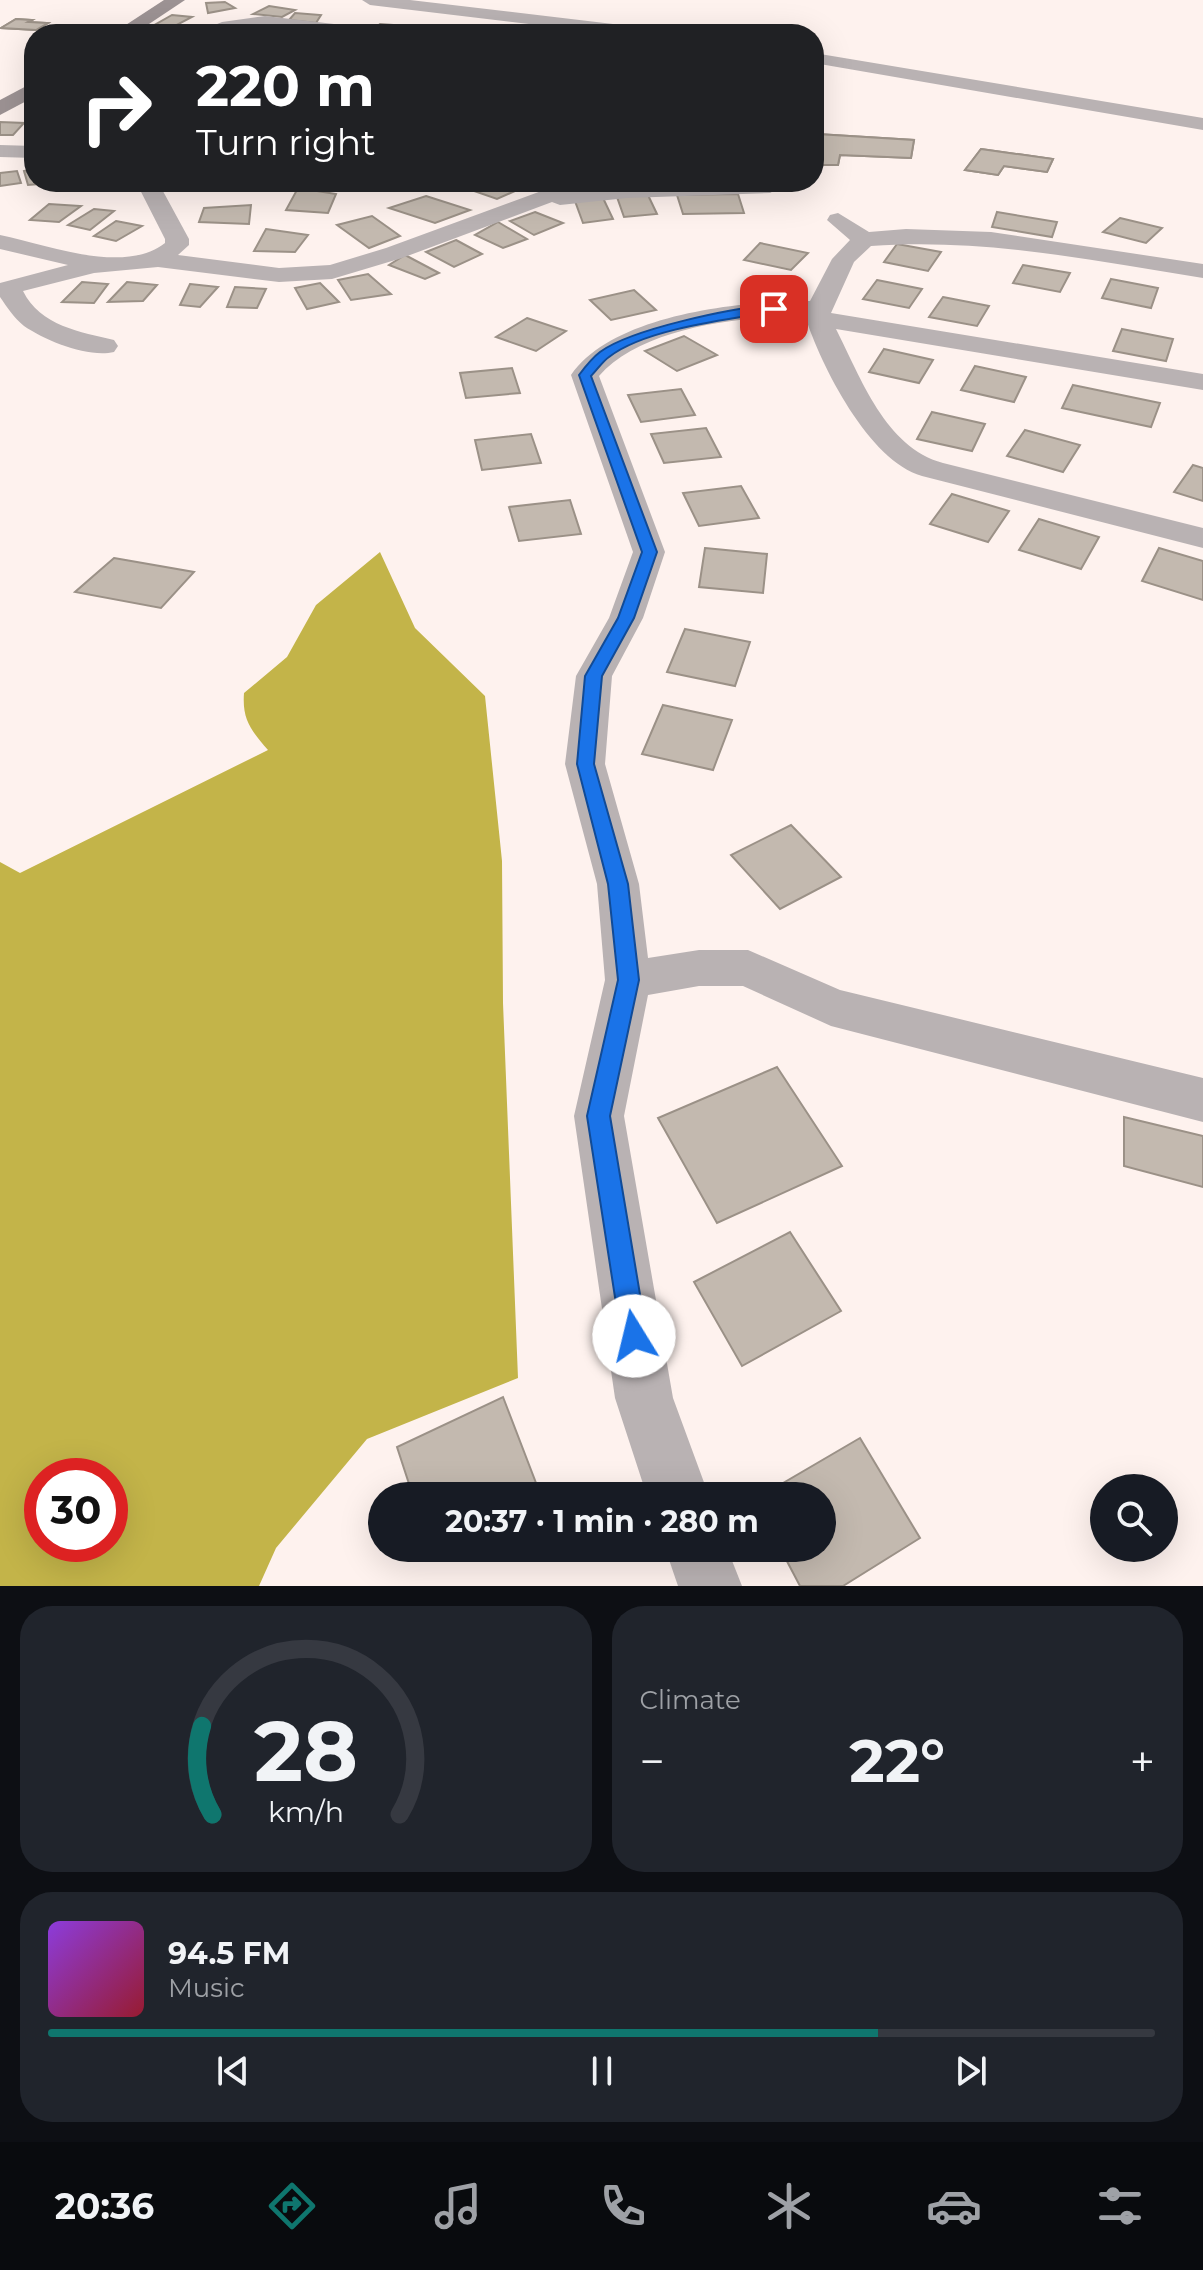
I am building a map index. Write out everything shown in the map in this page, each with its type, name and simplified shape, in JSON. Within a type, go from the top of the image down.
[{"type":"main road","points":[[137,24],[176,0]]},
{"type":"main road","points":[[0,109],[24,94]]},
{"type":"street","points":[[370,0],[571,24]]},
{"type":"street","points":[[243,24],[280,24]]},
{"type":"street","points":[[824,60],[1203,124]]},
{"type":"street","points":[[0,151],[24,152]]},
{"type":"street","points":[[152,192],[177,239],[177,245],[158,260]]},
{"type":"street","points":[[105,346],[83,342],[32,319],[4,289],[93,266],[158,260],[279,275],[332,272],[394,253],[556,192]]},
{"type":"street","points":[[532,200],[616,192]]},
{"type":"street","points":[[838,220],[864,239]]},
{"type":"street","points":[[818,314],[844,259],[864,239],[911,234],[1014,241],[1203,271]]},
{"type":"street","points":[[0,242],[59,254],[93,266]]},
{"type":"street","points":[[673,1482],[644,1398],[599,1116],[628,980],[618,884],[585,764],[594,676],[626,618],[649,552],[585,375],[605,354],[648,335],[755,309],[818,314],[1203,382]]},
{"type":"street","points":[[818,314],[850,382],[886,440],[910,461],[946,473],[1203,538]]},
{"type":"street","points":[[628,980],[699,968],[748,968],[831,1007],[1203,1100]]},
{"type":"street","points":[[701,1562],[710,1586]]},
{"type":"shaded area","points":[[380,552],[415,628],[485,696],[502,861],[503,1003],[518,1378],[367,1439],[276,1548],[259,1586],[0,1586],[0,862],[20,873],[268,750],[249,724],[244,693],[287,657],[316,605]]},
{"type":"building","points":[[225,2],[235,8],[208,13],[206,3]]},
{"type":"building","points":[[269,6],[295,10],[282,17],[253,14]]},
{"type":"building","points":[[295,13],[321,15],[316,23],[289,20]]},
{"type":"building","points":[[172,15],[192,17],[179,24],[156,24]]},
{"type":"building","points":[[16,19],[48,23],[24,24],[24,29],[1,28]]},
{"type":"building","points":[[16,19],[48,23],[24,24],[24,29],[1,28]]},
{"type":"building","points":[[0,122],[24,123],[13,135],[0,135]]},
{"type":"building","points":[[824,134],[914,140],[911,158],[840,155],[838,165],[824,165]]},
{"type":"building","points":[[824,134],[914,140],[911,158],[840,155],[838,165],[824,165]]},
{"type":"building","points":[[981,149],[1053,159],[1047,172],[1004,166],[998,175],[965,170]]},
{"type":"building","points":[[981,149],[1053,159],[1047,172],[1004,166],[998,175],[965,170]]},
{"type":"building","points":[[17,171],[21,183],[0,186],[0,173]]},
{"type":"building","points":[[296,192],[336,194],[328,213],[286,210]]},
{"type":"building","points":[[477,192],[513,192],[497,199]]},
{"type":"building","points":[[647,193],[657,214],[624,217],[617,197]]},
{"type":"building","points":[[738,194],[744,213],[683,214],[677,195]]},
{"type":"building","points":[[426,196],[470,210],[435,223],[389,208]]},
{"type":"building","points":[[603,198],[613,219],[583,223],[575,201]]},
{"type":"building","points":[[49,204],[81,206],[59,222],[30,220]]},
{"type":"building","points":[[251,205],[249,224],[199,222],[204,208]]},
{"type":"building","points":[[94,209],[114,211],[90,230],[68,225]]},
{"type":"building","points":[[535,212],[563,223],[534,235],[510,221]]},
{"type":"building","points":[[997,212],[1057,222],[1052,237],[992,227]]},
{"type":"building","points":[[372,216],[400,236],[369,248],[337,225]]},
{"type":"building","points":[[1120,218],[1162,228],[1146,243],[1103,232]]},
{"type":"building","points":[[116,221],[142,226],[116,241],[94,236]]},
{"type":"building","points":[[498,222],[527,239],[503,248],[475,235]]},
{"type":"building","points":[[266,229],[308,235],[295,252],[254,251]]},
{"type":"building","points":[[456,240],[482,254],[454,267],[426,252]]},
{"type":"building","points":[[760,243],[808,253],[791,270],[744,260]]},
{"type":"building","points":[[897,244],[941,252],[928,271],[884,262]]},
{"type":"building","points":[[405,255],[439,273],[425,279],[389,265]]},
{"type":"building","points":[[1023,265],[1070,273],[1060,292],[1013,283]]},
{"type":"building","points":[[368,274],[391,294],[351,300],[338,280]]},
{"type":"building","points":[[1111,279],[1158,288],[1151,308],[1102,298]]},
{"type":"building","points":[[877,280],[922,289],[909,308],[863,299]]},
{"type":"building","points":[[82,282],[108,284],[94,303],[62,302]]},
{"type":"building","points":[[127,282],[157,285],[143,301],[108,302]]},
{"type":"building","points":[[320,283],[339,302],[307,309],[295,288]]},
{"type":"building","points":[[190,284],[218,287],[200,307],[180,305]]},
{"type":"building","points":[[235,287],[266,289],[257,308],[227,307]]},
{"type":"building","points":[[634,290],[656,310],[611,320],[590,300]]},
{"type":"building","points":[[943,297],[989,306],[977,326],[929,317]]},
{"type":"building","points":[[527,318],[566,331],[536,351],[496,337]]},
{"type":"building","points":[[1122,329],[1173,339],[1166,361],[1113,351]]},
{"type":"building","points":[[684,336],[717,355],[677,371],[645,351]]},
{"type":"building","points":[[884,349],[933,360],[919,383],[869,372]]},
{"type":"building","points":[[975,366],[1026,377],[1014,402],[961,390]]},
{"type":"building","points":[[512,368],[520,393],[466,398],[460,373]]},
{"type":"building","points":[[1073,385],[1160,403],[1151,427],[1062,408]]},
{"type":"building","points":[[681,389],[695,415],[641,422],[628,395]]},
{"type":"building","points":[[932,412],[985,424],[972,451],[917,439]]},
{"type":"building","points":[[706,428],[721,457],[664,463],[651,434]]},
{"type":"building","points":[[1025,430],[1080,445],[1063,472],[1007,456]]},
{"type":"building","points":[[531,434],[541,463],[482,470],[475,440]]},
{"type":"building","points":[[1193,465],[1203,468],[1203,501],[1174,492]]},
{"type":"building","points":[[741,486],[759,518],[699,526],[683,493]]},
{"type":"building","points":[[952,494],[1009,511],[988,542],[930,524]]},
{"type":"building","points":[[570,500],[581,534],[519,541],[509,507]]},
{"type":"building","points":[[1039,519],[1099,537],[1081,569],[1019,550]]},
{"type":"building","points":[[705,548],[767,554],[763,593],[699,587]]},
{"type":"building","points":[[1159,548],[1203,561],[1203,600],[1142,581]]},
{"type":"building","points":[[114,558],[194,572],[161,608],[75,592]]},
{"type":"building","points":[[685,629],[750,642],[735,686],[667,672]]},
{"type":"building","points":[[663,705],[732,720],[713,770],[642,754]]},
{"type":"building","points":[[791,825],[841,877],[780,909],[731,855]]},
{"type":"building","points":[[777,1067],[842,1166],[717,1223],[658,1118]]},
{"type":"building","points":[[1124,1117],[1203,1136],[1203,1187],[1124,1166]]},
{"type":"building","points":[[790,1232],[841,1311],[742,1366],[694,1282]]},
{"type":"building","points":[[503,1397],[536,1482],[408,1482],[397,1447]]},
{"type":"building","points":[[860,1438],[920,1538],[843,1586],[800,1586],[787,1562],[836,1562],[836,1482],[785,1482]]},
{"type":"route","points":[[634,1336],[599,1116],[628,980],[618,884],[585,764],[594,676],[626,618],[649,552],[585,375],[605,354],[648,335],[755,309],[774,309]]}]
